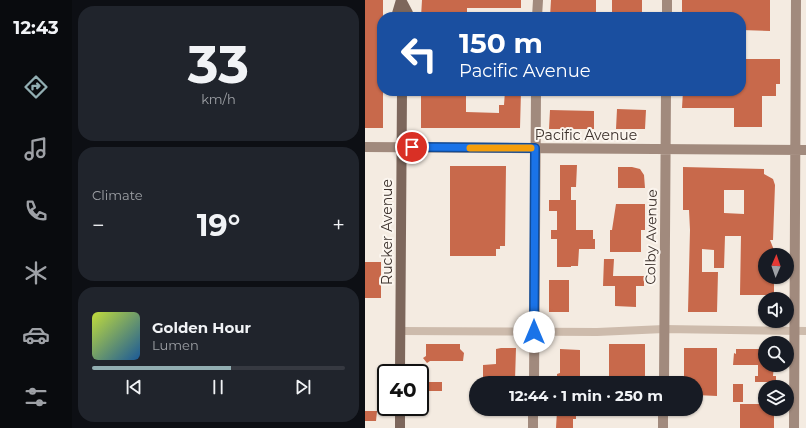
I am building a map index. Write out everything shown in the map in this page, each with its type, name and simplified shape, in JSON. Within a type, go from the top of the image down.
[{"type":"main road","points":[[397,12],[401,0]]},
{"type":"main road","points":[[401,0],[407,12]]},
{"type":"main road","name":"Rucker Avenue","points":[[400,364],[402,96]]},
{"type":"main road","points":[[400,416],[400,428]]},
{"type":"street","points":[[537,0],[537,12]]},
{"type":"street","points":[[667,0],[667,12]]},
{"type":"street","points":[[794,428],[796,0]]},
{"type":"street","points":[[534,376],[536,96]]},
{"type":"street","name":"Colby Avenue","points":[[664,376],[666,96]]},
{"type":"street","name":"Pacific Avenue","points":[[365,147],[806,150]]},
{"type":"street","points":[[401,331],[597,332],[664,329],[806,331]]},
{"type":"street","points":[[533,416],[533,428]]},
{"type":"street","points":[[663,416],[663,428]]},
{"type":"building","points":[[365,0],[383,0],[383,12],[377,12],[377,96],[383,96],[383,128],[365,128]]},
{"type":"building","points":[[422,0],[521,0],[521,8],[467,8],[467,12],[421,12]]},
{"type":"building","points":[[551,0],[596,0],[596,12],[550,12]]},
{"type":"building","points":[[612,0],[642,0],[642,12],[612,12]]},
{"type":"building","points":[[682,0],[770,0],[770,31],[746,30],[746,12],[682,12]]},
{"type":"building","points":[[746,59],[780,59],[780,84],[776,84],[776,96],[762,96],[762,127],[734,127],[734,108],[682,108],[683,96],[746,96]]},
{"type":"building","points":[[421,96],[466,96],[466,112],[499,113],[499,105],[504,105],[505,96],[521,96],[520,128],[421,128]]},
{"type":"building","points":[[617,109],[646,110],[645,129],[616,129]]},
{"type":"building","points":[[550,110],[594,111],[594,129],[549,129]]},
{"type":"building","points":[[560,165],[577,165],[576,187],[571,187],[571,200],[576,200],[576,230],[593,230],[593,239],[595,239],[595,249],[579,249],[578,266],[571,267],[557,267],[557,239],[551,239],[551,230],[557,230],[557,211],[549,211],[549,200],[560,200]]},
{"type":"building","points":[[450,166],[506,166],[505,246],[500,246],[500,249],[496,249],[496,256],[450,256]]},
{"type":"building","points":[[618,167],[632,167],[640,169],[644,175],[645,188],[618,188]]},
{"type":"building","points":[[683,167],[764,169],[764,174],[773,179],[775,185],[773,240],[770,240],[773,248],[758,248],[758,284],[774,284],[774,292],[758,292],[758,295],[740,295],[741,236],[725,236],[724,268],[714,268],[714,250],[702,249],[702,272],[718,272],[717,312],[688,312],[689,210],[683,210]],"holes":[[[724,190],[744,190],[744,214],[724,213]]]},
{"type":"building","points":[[616,204],[645,204],[645,230],[641,230],[641,252],[610,252],[610,230],[612,230]]},
{"type":"building","points":[[604,259],[614,259],[613,276],[644,276],[644,286],[636,286],[636,307],[615,306],[615,286],[603,286]]},
{"type":"building","points":[[365,262],[381,262],[381,298],[365,298]]},
{"type":"building","points":[[549,280],[569,280],[569,312],[549,312]]},
{"type":"building","points":[[426,344],[460,344],[460,349],[464,353],[463,361],[430,361],[427,363],[423,358],[426,356]]},
{"type":"building","points":[[609,344],[645,344],[645,376],[609,376]]},
{"type":"building","points":[[516,348],[515,376],[483,376],[483,365],[496,364],[496,349]]},
{"type":"building","points":[[684,348],[717,348],[717,396],[703,395],[703,376],[684,376]]},
{"type":"building","points":[[560,349],[580,350],[580,376],[557,376],[557,374],[560,373]]},
{"type":"building","points":[[736,349],[758,349],[758,365],[733,365],[734,353],[736,354]]},
{"type":"building","points":[[758,372],[773,372],[773,376],[776,376],[776,380],[758,380],[758,382],[755,382],[755,376],[758,376]]},
{"type":"building","points":[[429,382],[442,382],[442,391],[429,391]]},
{"type":"building","points":[[733,384],[743,384],[743,402],[733,402]]},
{"type":"building","points":[[740,404],[758,404],[758,416],[774,416],[774,428],[740,428]]},
{"type":"building","points":[[365,411],[377,411],[376,421],[365,421]]},
{"type":"building","points":[[557,416],[576,416],[576,419],[573,419],[573,428],[556,428]]},
{"type":"slow traffic","points":[[470,148],[531,148]]},
{"type":"route","points":[[412,147],[535,148],[534,332]]}]
